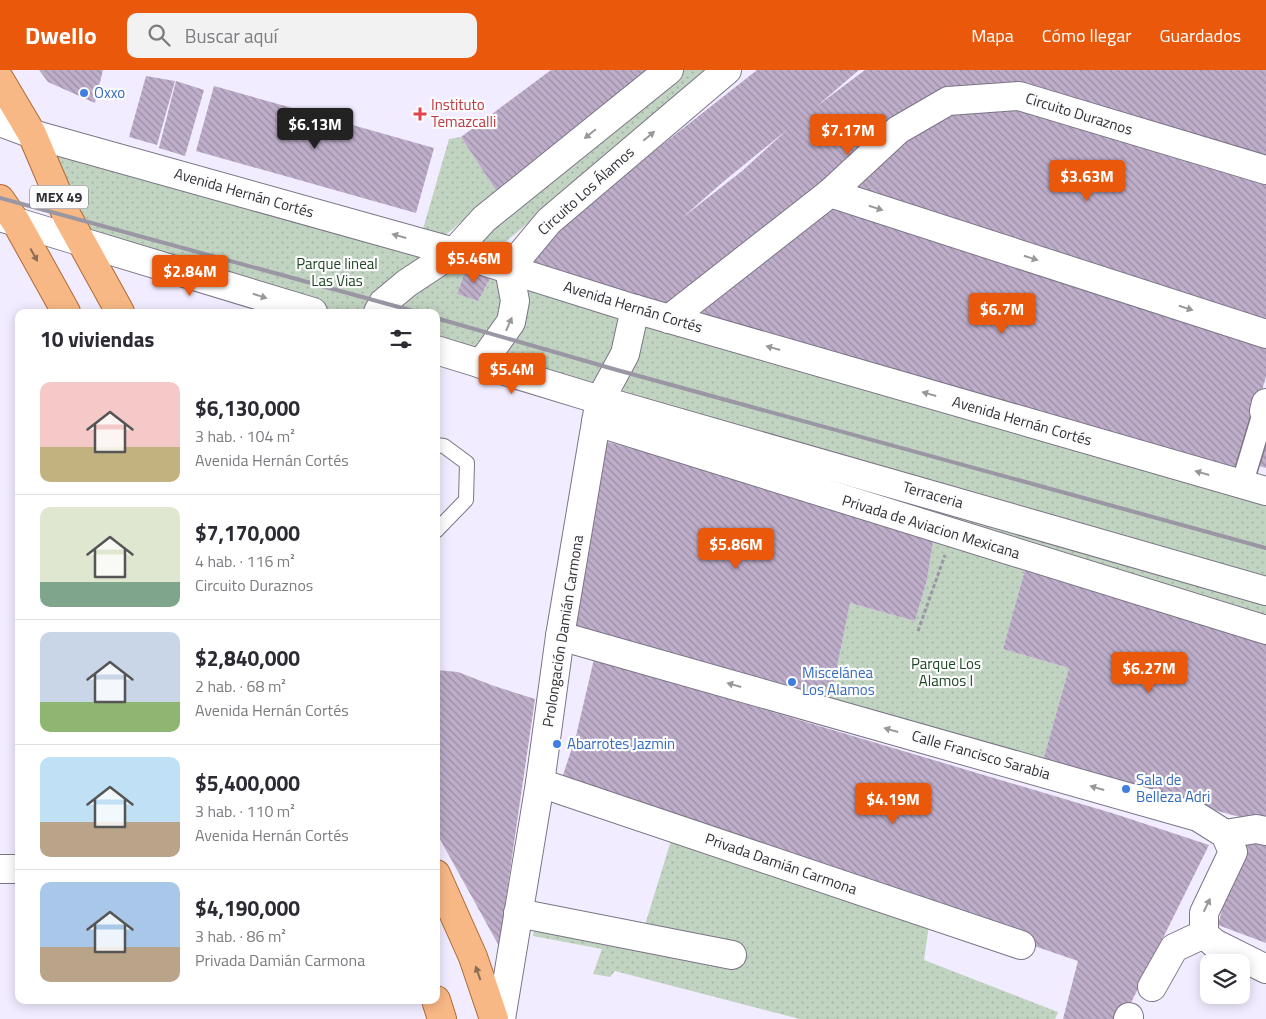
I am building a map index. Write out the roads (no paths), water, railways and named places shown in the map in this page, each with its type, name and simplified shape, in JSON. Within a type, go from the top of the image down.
[{"type":"main road","name":"MEX 49","points":[[0,80],[32,134],[79,241],[118,309]]},
{"type":"main road","name":"MEX 49","points":[[0,198],[8,220],[64,309]]},
{"type":"main road","points":[[440,883],[473,957],[494,1019]]},
{"type":"main road","points":[[437,1004],[442,1019]]},
{"type":"street","points":[[380,309],[383,303],[407,282],[454,252],[484,219],[669,70]]},
{"type":"street","name":"Circuito Los Álamos","points":[[509,269],[549,221],[726,70]]},
{"type":"street","name":"Circuito Duraznos","points":[[669,318],[830,193],[898,130],[948,101],[1019,96],[1266,170]]},
{"type":"street","name":"Avenida Hernán Cortés","points":[[0,122],[32,134],[454,252],[635,309],[1254,488]]},
{"type":"street","points":[[830,193],[1266,334]]},
{"type":"street","points":[[8,220],[303,309]]},
{"type":"street","points":[[481,364],[511,322],[515,301],[509,269]]},
{"type":"street","name":"Prolongación Damián Carmona","points":[[501,1019],[540,783],[560,636],[598,411],[625,354],[635,309]]},
{"type":"street","points":[[440,351],[481,364],[598,411]]},
{"type":"street","points":[[1254,488],[1265,407]]},
{"type":"street","name":"Privada de Aviacion Mexicana","points":[[598,411],[952,534],[1266,630]]},
{"type":"street","name":"Terraceria","points":[[598,411],[1266,591]]},
{"type":"street","name":"Calle Francisco Sarabia","points":[[560,636],[1198,817],[1225,834]]},
{"type":"street","name":"Privada Damián Carmona","points":[[540,783],[1021,945]]},
{"type":"street","points":[[1266,831],[1256,829],[1225,834],[1233,852],[1204,913],[1204,934],[1214,943],[1266,969]]},
{"type":"street","points":[[0,869],[15,869]]},
{"type":"street","points":[[518,913],[732,955]]},
{"type":"street","points":[[1152,987],[1174,948],[1204,934]]},
{"type":"lane","points":[[440,445],[467,463],[466,500],[440,527]]},
{"type":"railway","points":[[0,198],[406,309]]},
{"type":"railway","points":[[440,319],[617,370],[1266,548]]},
{"type":"place","name":"Oxxo","points":[[84,93]]},
{"type":"place","name":"Instituto Temazcalli","points":[[420,114]]},
{"type":"place","name":"Miscelánea Los Alamos","points":[[792,682]]},
{"type":"place","name":"Abarrotes Jazmin","points":[[557,744]]},
{"type":"place","name":"Sala de Belleza Adri","points":[[1126,789]]},
{"type":"park label","name":"Parque lineal Las Vias","points":[[337,272]]},
{"type":"park label","name":"Parque Los Alamos I","points":[[946,672]]}]
